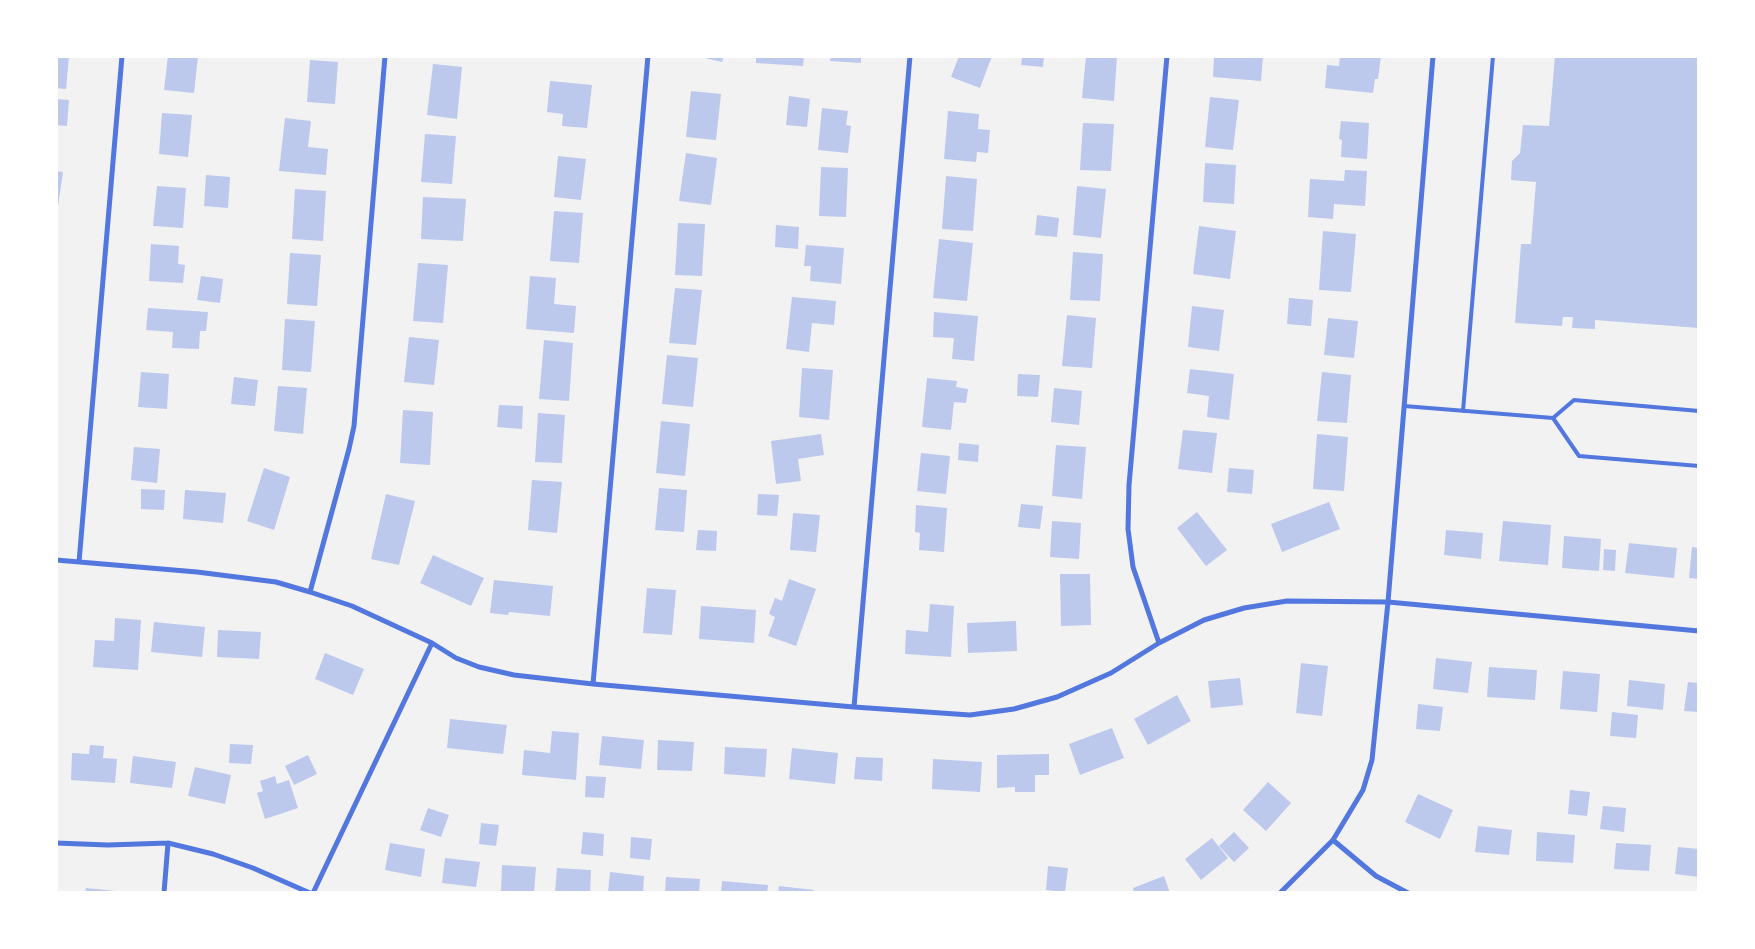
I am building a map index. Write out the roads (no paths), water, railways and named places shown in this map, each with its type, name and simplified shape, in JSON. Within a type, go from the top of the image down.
[{"type":"street","points":[[79,562],[122,56]]},
{"type":"street","points":[[310,592],[350,449],[354,426],[385,56]]},
{"type":"street","points":[[593,684],[648,56]]},
{"type":"street","points":[[854,707],[910,56]]},
{"type":"street","points":[[1159,643],[1133,568],[1128,529],[1130,476],[1167,56]]},
{"type":"street","points":[[1280,893],[1333,840],[1363,790],[1372,760],[1388,602],[1433,56]]},
{"type":"street","points":[[56,560],[234,576],[276,582],[352,606],[432,644],[456,658],[479,667],[514,676],[854,707],[970,715],[1014,709],[1066,693],[1111,673],[1159,643],[1204,620],[1244,608],[1286,601],[1388,602],[1699,631]]},
{"type":"street","points":[[56,843],[108,845],[168,843],[213,854],[245,865],[311,893],[432,644]]},
{"type":"street","points":[[1333,840],[1376,876],[1408,893]]},
{"type":"street","points":[[164,893],[168,843]]},
{"type":"lane","points":[[1463,411],[1492,56]]},
{"type":"lane","points":[[1404,406],[1553,418],[1574,400],[1699,411]]},
{"type":"lane","points":[[1553,418],[1579,456],[1699,466]]}]
